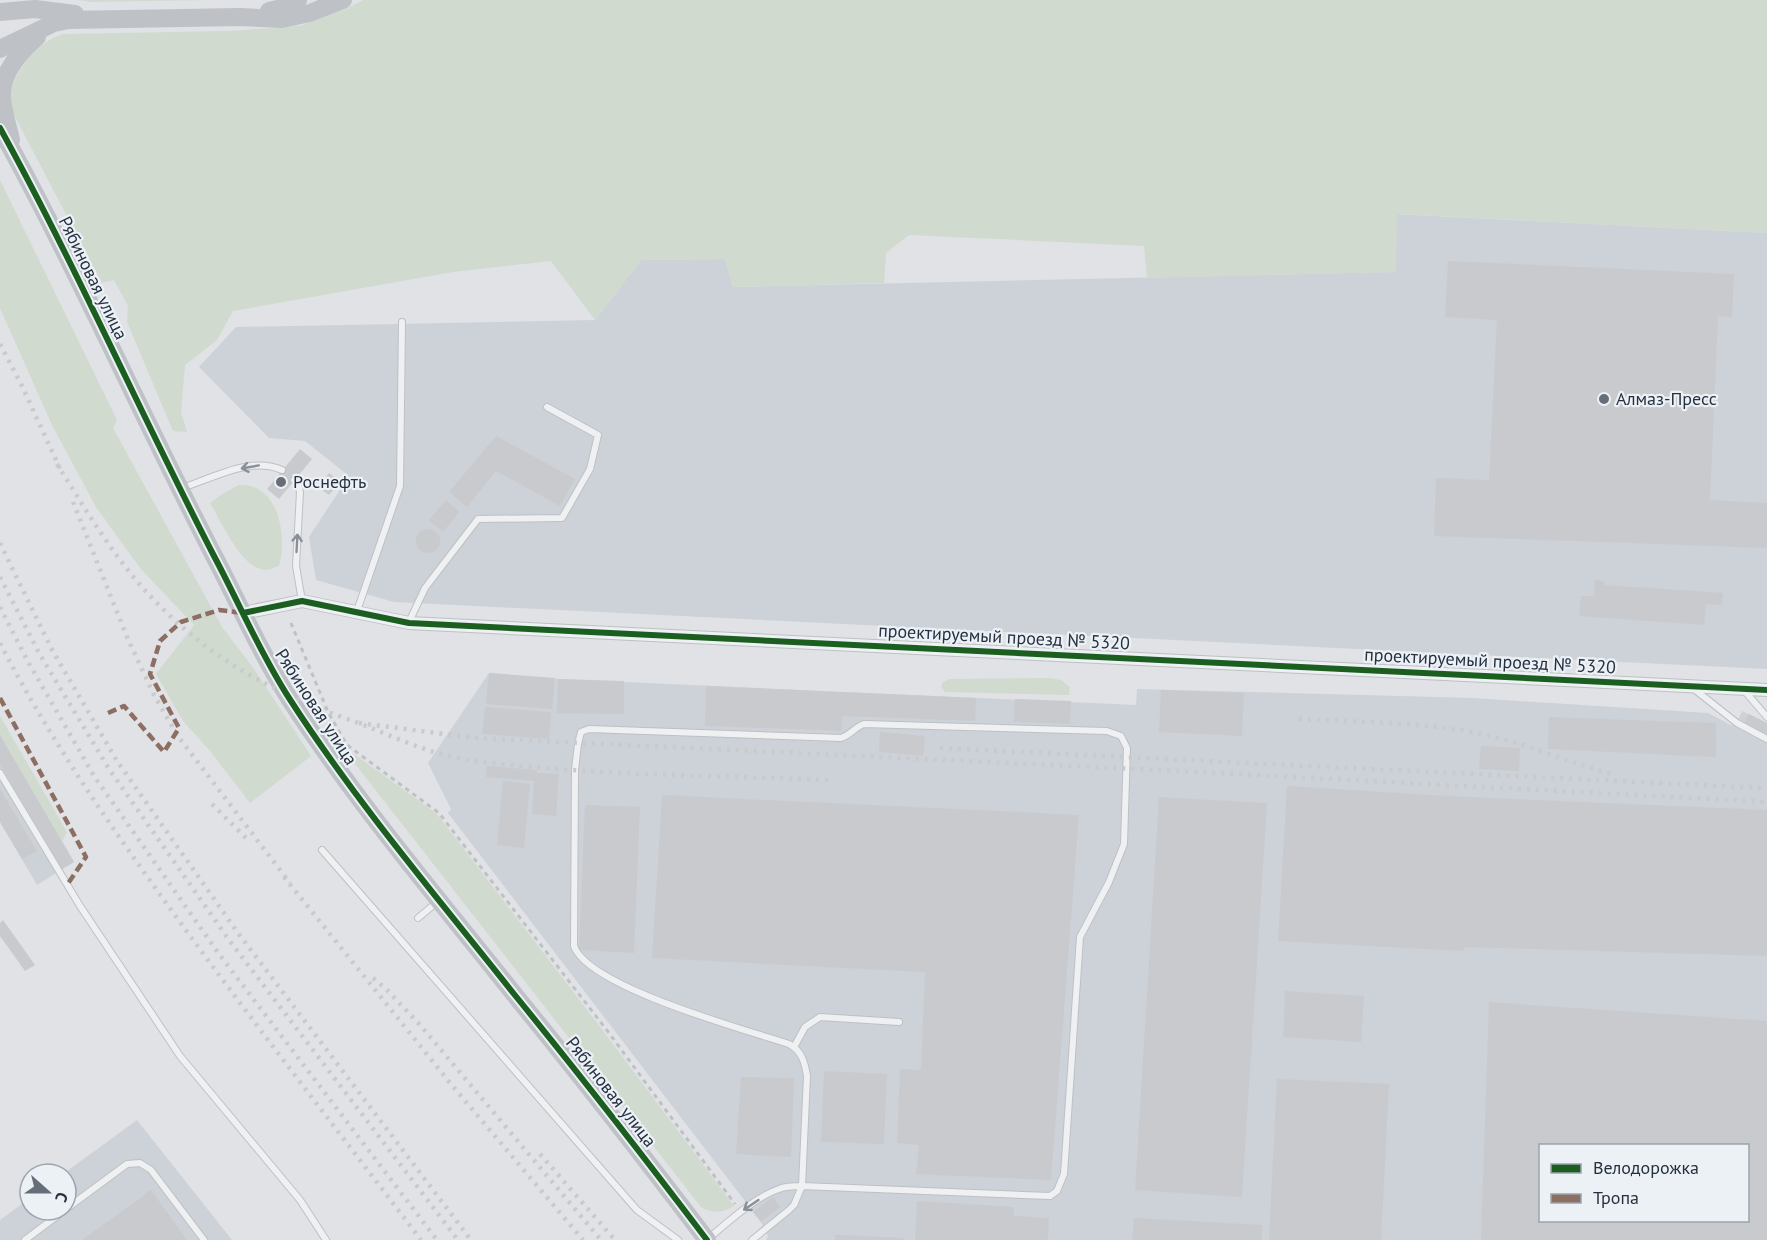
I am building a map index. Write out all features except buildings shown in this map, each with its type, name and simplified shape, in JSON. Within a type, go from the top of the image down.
[{"type":"street","points":[[49,0],[91,15]]},
{"type":"street","points":[[240,17],[285,7],[298,0]]},
{"type":"street","points":[[0,49],[49,26],[68,20],[240,17],[270,19],[302,15],[343,0]]},
{"type":"street","points":[[0,12],[35,9],[112,19]]},
{"type":"street","points":[[13,151],[3,106],[3,88],[20,53],[49,26]]},
{"type":"street","name":"Рябиновая улица","points":[[0,128],[179,489],[287,695],[348,783],[576,1070],[707,1240]]},
{"type":"street","name":"проектируемый проезд № 5320","points":[[243,613],[302,601],[408,623],[1767,690]]},
{"type":"lane","points":[[357,611],[400,486],[402,322]]},
{"type":"lane","points":[[408,623],[425,588],[478,519],[562,518],[591,468],[598,435],[547,407]]},
{"type":"lane","points":[[179,489],[249,466],[268,466],[282,470]]},
{"type":"lane","points":[[294,480],[300,492],[296,566],[302,601]]},
{"type":"lane","points":[[1691,686],[1737,723],[1767,739]]},
{"type":"lane","points":[[1742,689],[1767,717]]},
{"type":"lane","points":[[707,1240],[737,1215],[779,1188],[802,1186],[1050,1196],[1057,1191],[1064,1174],[1080,937],[1109,882],[1124,844],[1127,748],[1121,736],[1107,731],[864,724],[841,738],[589,729],[581,732],[575,770],[574,946],[576,953],[622,984],[657,1001],[794,1047],[803,1057],[807,1076],[802,1186],[794,1205],[752,1240]]},
{"type":"lane","points":[[0,773],[80,906],[180,1056],[300,1200],[326,1240]]},
{"type":"lane","points":[[322,850],[637,1210],[678,1240]]},
{"type":"lane","points":[[418,918],[439,900]]},
{"type":"lane","points":[[794,1047],[805,1027],[820,1017],[899,1022]]},
{"type":"lane","points":[[78,1201],[127,1164],[140,1163],[151,1170],[204,1240]]},
{"type":"lane","points":[[25,1240],[50,1222]]},
{"type":"path","points":[[291,623],[328,712],[347,745],[439,813],[623,1052],[735,1204],[737,1215]]},
{"type":"shaded area","points":[[78,0],[207,0],[91,2]]},
{"type":"shaded area","points":[[363,0],[1767,0],[1767,233],[1397,214],[1396,272],[1147,278],[1144,246],[909,235],[886,253],[884,283],[733,287],[725,259],[641,260],[595,320],[551,261],[453,272],[233,311],[217,340],[185,365],[181,412],[187,432],[173,431],[127,322],[128,306],[114,280],[102,283],[12,111],[10,97],[16,77],[37,50],[54,37],[63,34],[229,31],[286,27],[303,25]]},
{"type":"shaded area","points":[[0,180],[117,420],[113,428],[222,627],[254,669],[311,756],[250,803],[211,752],[183,721],[156,674],[194,625],[140,568],[96,507],[52,425],[0,308]]},
{"type":"shaded area","points":[[1396,214],[1767,233],[1767,669],[394,602],[316,580],[309,537],[349,476],[305,441],[269,438],[199,367],[236,327],[595,320],[641,260],[725,259],[733,287],[1395,272]]},
{"type":"shaded area","points":[[239,485],[252,486],[263,492],[277,514],[282,541],[279,566],[266,570],[257,568],[249,562],[233,543],[210,503]]},
{"type":"shaded area","points":[[489,673],[558,679],[1136,705],[1137,689],[1473,698],[1708,713],[1731,725],[1737,723],[1742,711],[1767,723],[1767,1240],[766,1240],[768,1236],[761,1222],[448,813],[451,809],[428,763]]},
{"type":"shaded area","points":[[1049,678],[1061,680],[1070,687],[1069,695],[945,692],[941,687],[943,682],[949,679]]},
{"type":"shaded area","points":[[0,716],[67,832],[62,841],[0,735]]},
{"type":"shaded area","points":[[0,735],[74,862],[37,885],[0,822]]},
{"type":"shaded area","points":[[354,754],[437,814],[734,1206],[718,1212],[701,1207],[349,756]]},
{"type":"shaded area","points":[[137,1120],[232,1240],[0,1240],[0,1220],[18,1207],[18,1222],[78,1222],[78,1163]]},
{"type":"railway","points":[[0,344],[61,471]]},
{"type":"railway","points":[[57,464],[119,559],[164,610],[184,629],[228,662],[299,700],[408,743],[444,755],[482,762],[617,773],[829,780]]},
{"type":"railway","points":[[73,502],[127,637],[154,695],[177,735],[290,883]]},
{"type":"railway","points":[[0,543],[51,648],[117,761],[238,933],[471,1240]]},
{"type":"railway","points":[[0,577],[39,653],[109,769],[229,940],[458,1240]]},
{"type":"railway","points":[[0,607],[27,660],[94,776],[219,954],[437,1240]]},
{"type":"railway","points":[[0,643],[64,754],[135,860],[243,1007],[421,1240]]},
{"type":"railway","points":[[1299,719],[1408,724],[1472,732],[1509,741],[1616,775]]},
{"type":"railway","points":[[359,723],[476,738],[1180,771],[1767,802]]},
{"type":"railway","points":[[940,748],[1762,788]]},
{"type":"railway","points":[[212,804],[250,842]]},
{"type":"railway","points":[[284,877],[455,1089],[583,1240]]},
{"type":"railway","points":[[373,978],[421,1026],[601,1240]]},
{"type":"railway","points":[[540,1154],[615,1240]]},
{"type":"marked path","points":[[108,713],[124,706],[164,752],[179,728],[150,674],[160,641],[181,622],[219,610],[243,613]]},
{"type":"marked path","points":[[0,698],[86,857],[67,885]]},
{"type":"cycle path","points":[[0,128],[56,234],[250,628],[289,698],[369,812],[636,1147],[707,1240]]},
{"type":"cycle path","points":[[243,613],[302,601],[409,623],[1767,690]]},
{"type":"place","name":"Алмаз-Пресс","points":[[1604,399]]},
{"type":"place","name":"Роснефть","points":[[281,482]]}]
